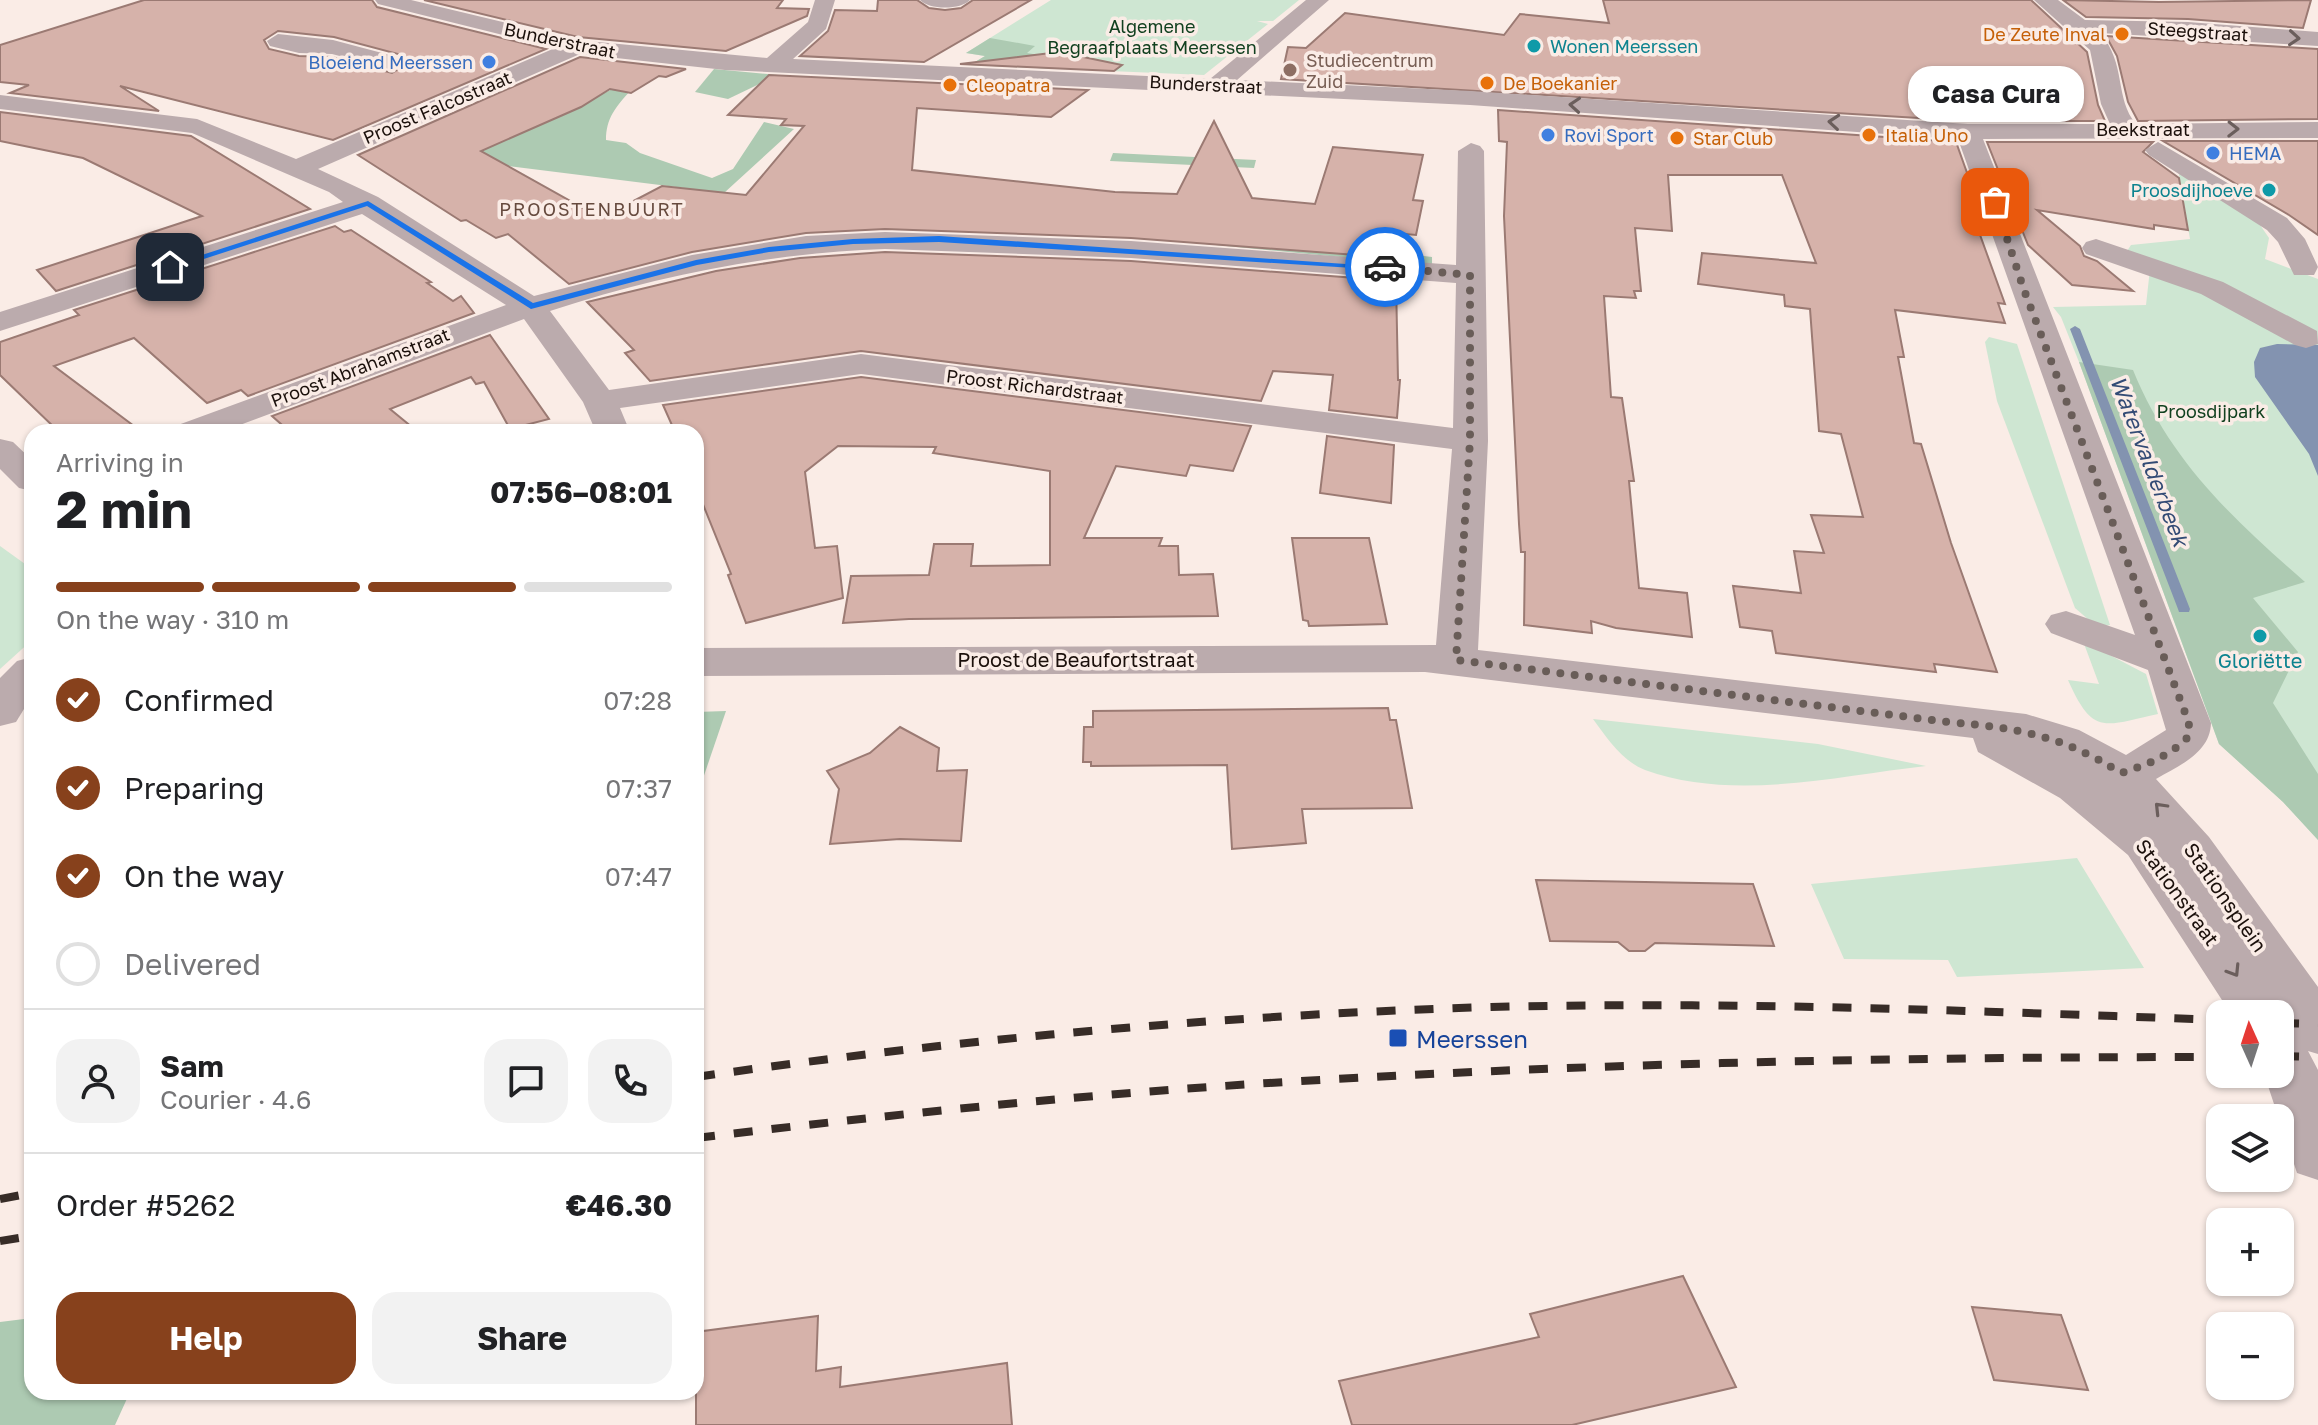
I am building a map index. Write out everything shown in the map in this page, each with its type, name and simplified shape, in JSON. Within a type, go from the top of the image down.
[{"type":"street","name":"Bunderstraat","points":[[385,0],[577,47],[773,65],[1217,85],[1968,132]]},
{"type":"street","points":[[773,65],[818,24],[825,0]]},
{"type":"street","points":[[930,0],[960,0]]},
{"type":"street","points":[[1217,85],[1319,0]]},
{"type":"street","points":[[2044,0],[2077,26],[2105,56],[2115,111],[2127,128]]},
{"type":"street","points":[[350,51],[448,15]]},
{"type":"street","name":"Steegstraat","points":[[2077,26],[2188,29],[2318,39]]},
{"type":"street","points":[[278,41],[350,51],[393,63]]},
{"type":"street","name":"Proost Falcostraat","points":[[297,168],[577,47]]},
{"type":"street","points":[[0,102],[197,126],[297,168],[368,203],[531,307],[606,417]]},
{"type":"street","name":"Beekstraat","points":[[1968,132],[2127,128],[2318,130]]},
{"type":"street","points":[[2288,130],[2318,148]]},
{"type":"street","points":[[1968,132],[2190,733],[2181,745],[2160,758],[2098,779]]},
{"type":"street","points":[[2158,150],[2277,224],[2291,239],[2291,275],[2215,292]]},
{"type":"street","points":[[1456,660],[1470,441],[1471,151]]},
{"type":"street","points":[[0,322],[368,203]]},
{"type":"street","name":"Proost Abrahamstraat","points":[[211,424],[434,338],[531,307],[696,263],[769,249],[853,241],[954,240],[1274,258],[1470,275]]},
{"type":"street","points":[[2096,248],[2215,292],[2306,338]]},
{"type":"street","name":"Proost Richardstraat","points":[[606,417],[838,365],[861,364],[1470,441]]},
{"type":"street","points":[[0,450],[24,472]]},
{"type":"street","points":[[2066,624],[2163,660]]},
{"type":"street","name":"Proost de Beaufortstraat","points":[[704,662],[1367,657],[1456,660]]},
{"type":"street","name":"Stationstraat","points":[[1456,660],[1948,722],[2019,753],[2098,779],[2115,815],[2154,853],[2251,1000]]},
{"type":"street","points":[[0,711],[24,679]]},
{"type":"street","name":"Stationsplein","points":[[2098,779],[2170,818],[2318,1031]]},
{"type":"street","points":[[2294,1078],[2317,1145]]},
{"type":"green space","name":"Algemene Begraafplaats Meerssen","points":[[1051,0],[1299,0],[1273,21],[1257,21],[1268,24],[1204,75],[970,65],[985,56],[966,53]]},
{"type":"green space","points":[[990,38],[1035,46],[1027,53],[1045,56],[1062,65],[1057,69],[970,65],[985,56],[966,53]]},
{"type":"green space","points":[[714,69],[778,75],[728,99],[695,92]]},
{"type":"green space","points":[[617,87],[630,91],[610,119],[606,140],[626,143],[640,153],[712,178],[733,169],[764,122],[794,129],[724,193],[461,160]]},
{"type":"green space","points":[[1113,153],[1256,160],[1254,168],[1110,161]]},
{"type":"green space","name":"Proosdijpark","points":[[2178,169],[2254,216],[2269,238],[2265,259],[2318,279],[2318,840],[2283,802],[2219,744],[2079,362],[2061,317],[2053,307],[2146,305],[2150,269],[2125,254],[2131,245],[2190,239]]},
{"type":"green space","points":[[1124,236],[1375,250],[1432,257],[1432,266]]},
{"type":"green space","points":[[1989,337],[2017,344],[2110,625],[2097,627],[2075,608],[1997,401],[1985,342]]},
{"type":"green space","points":[[2079,362],[2133,370],[2165,433],[2206,486],[2253,535],[2305,582],[2253,598],[2298,652],[2273,703],[2318,774],[2318,840],[2283,802],[2219,744]]},
{"type":"green space","points":[[0,546],[24,563],[24,647],[0,669]]},
{"type":"green space","points":[[2083,641],[2146,674],[2158,714],[2112,723],[2093,719],[2085,711],[2068,680],[2099,684]]},
{"type":"green space","points":[[726,711],[704,776],[704,712]]},
{"type":"green space","points":[[1593,719],[1818,744],[1926,766],[1785,784],[1714,784],[1679,779],[1637,766],[1616,748]]},
{"type":"green space","points":[[2077,858],[2144,968],[1957,977],[1948,960],[1844,959],[1811,884]]},
{"type":"green space","points":[[24,1319],[24,1400],[126,1400],[115,1425],[0,1425],[0,1322]]},
{"type":"water","points":[[2277,344],[2318,345],[2318,476],[2309,454],[2255,377],[2254,362],[2260,348]]},
{"type":"building","points":[[144,0],[372,0],[377,7],[546,49],[333,140],[120,86],[159,111],[10,93],[29,85],[0,82],[0,45]],"holes":[[[278,31],[334,37],[402,55],[407,64],[392,73],[332,57],[299,56],[269,49],[264,40]]]},
{"type":"building","points":[[424,0],[783,0],[777,8],[809,9],[807,16],[726,51],[578,37]]},
{"type":"building","points":[[878,0],[917,0],[929,8],[945,10],[961,8],[973,0],[1031,0],[924,62],[800,56],[828,31],[835,10],[877,11]]},
{"type":"building","points":[[1603,0],[2031,0],[2087,52],[2098,105],[2105,121],[1968,121],[1281,79],[1288,47],[1306,48],[1345,13],[1504,35],[1520,14],[1609,23]]},
{"type":"building","points":[[2063,0],[2311,0],[2303,28],[2188,19],[2086,17]]},
{"type":"building","points":[[2106,36],[2318,49],[2318,119],[2138,121],[2128,102],[2117,56]]},
{"type":"building","points":[[1059,52],[1122,65],[1114,71],[960,64]]},
{"type":"building","points":[[580,57],[686,69],[666,77],[659,76],[631,93],[610,89],[581,107],[481,151],[601,218],[662,186],[746,195],[804,126],[781,125],[786,119],[728,115],[769,75],[1088,90],[1051,117],[917,108],[912,170],[1115,192],[1177,194],[1214,121],[1252,198],[1315,204],[1333,147],[1423,155],[1413,200],[1423,201],[1416,235],[1395,233],[1396,258],[1131,238],[885,229],[806,233],[692,252],[569,284],[508,234],[496,238],[466,220],[461,221],[358,155]]},
{"type":"building","points":[[1498,110],[1956,142],[1976,198],[1962,185],[2005,304],[1998,303],[2005,323],[1895,310],[1904,357],[1898,357],[1914,443],[1921,444],[1951,543],[1997,672],[1934,664],[1936,672],[1776,653],[1772,631],[1740,627],[1733,586],[1801,593],[1794,551],[1824,553],[1811,515],[1863,517],[1841,434],[1819,431],[1810,309],[1785,306],[1784,295],[1698,284],[1702,253],[1816,263],[1782,175],[1668,175],[1672,231],[1635,228],[1641,291],[1634,291],[1636,298],[1604,296],[1611,397],[1622,398],[1634,481],[1629,481],[1639,588],[1687,593],[1692,637],[1616,628],[1591,621],[1592,633],[1524,625],[1525,552],[1521,552],[1519,524],[1504,216],[1507,142],[1499,141]]},
{"type":"building","points":[[0,112],[191,136],[310,209],[56,291],[37,270],[202,216],[83,158],[0,141]]},
{"type":"building","name":"Proosdijhoeve","points":[[2163,141],[2318,141],[2318,235],[2289,215]]},
{"type":"building","points":[[1987,142],[2153,142],[2143,152],[2179,178],[2188,230],[2154,225],[2154,229],[2037,210],[2080,246],[2084,256],[2097,261],[2133,291],[2072,285],[2028,245]]},
{"type":"building","points":[[335,226],[344,232],[351,230],[431,282],[427,283],[453,301],[461,296],[474,313],[248,396],[241,390],[207,403],[134,338],[54,366],[131,424],[51,424],[0,375],[0,342],[79,315],[74,310]]},
{"type":"building","points":[[885,252],[1131,261],[1396,281],[1400,380],[1397,418],[1329,410],[1333,375],[1273,371],[1261,401],[861,351],[650,381],[625,353],[634,350],[587,302],[716,271],[800,258]]},
{"type":"building","points":[[490,335],[549,419],[530,424],[507,424],[484,382],[476,384],[471,377],[390,409],[408,424],[281,424],[272,416]]},
{"type":"building","points":[[861,377],[1251,426],[1233,471],[1190,465],[1186,476],[1116,466],[1084,538],[1162,538],[1159,546],[1178,546],[1179,575],[1213,574],[1218,616],[909,619],[843,623],[851,576],[929,575],[934,544],[973,544],[971,566],[1050,565],[1050,471],[933,453],[936,447],[838,446],[805,472],[815,548],[837,546],[843,598],[746,623],[728,575],[731,574],[704,507],[704,424],[671,424],[663,405]]},
{"type":"building","points":[[1327,436],[1394,445],[1391,503],[1320,493]]},
{"type":"building","points":[[1292,538],[1369,538],[1387,624],[1309,626],[1308,621],[1303,620]]},
{"type":"building","points":[[1388,708],[1390,720],[1396,720],[1412,808],[1302,809],[1306,843],[1232,849],[1227,765],[1091,766],[1091,762],[1083,762],[1084,727],[1093,727],[1093,711]]},
{"type":"building","points":[[900,727],[939,748],[937,771],[967,770],[961,841],[900,839],[830,844],[839,789],[827,771],[870,753]]},
{"type":"building","points":[[1536,880],[1753,884],[1774,946],[1655,943],[1645,951],[1629,951],[1618,942],[1550,941]]},
{"type":"building","points":[[1683,1276],[1736,1387],[1572,1425],[1352,1425],[1339,1381],[1539,1337],[1530,1314]]},
{"type":"building","points":[[1972,1307],[2061,1315],[2088,1390],[1994,1380]]},
{"type":"building","points":[[818,1316],[816,1371],[841,1367],[840,1387],[1007,1363],[1012,1425],[696,1425],[696,1400],[704,1400],[704,1331]]},
{"type":"waterway","name":"Watervalderbeek","points":[[2075,329],[2184,609]]},
{"type":"railway","points":[[704,1076],[894,1051],[1092,1031],[1291,1016],[1491,1007],[1764,1006],[2206,1019]]},
{"type":"railway","points":[[2294,1023],[2318,1024]]},
{"type":"railway","points":[[2294,1056],[2318,1057]]},
{"type":"railway","points":[[704,1137],[1054,1100],[1388,1076],[1744,1062],[2206,1057]]},
{"type":"railway","points":[[0,1199],[24,1194]]},
{"type":"railway","points":[[0,1241],[24,1237]]},
{"type":"way so far","points":[[1385,267],[1470,275],[1470,441],[1456,660],[1867,709],[1948,722],[2013,727],[2045,734],[2094,756],[2121,773],[2141,767],[2181,745],[2190,733],[2189,723],[2024,290],[1995,202]]},
{"type":"place","name":"De Zeute Inval","points":[[2122,34]]},
{"type":"place","name":"Wonen Meerssen","points":[[1534,46]]},
{"type":"place","name":"Bloeiend Meerssen","points":[[489,62]]},
{"type":"place","name":"Studiecentrum Zuid","points":[[1290,70]]},
{"type":"place","name":"De Boekanier","points":[[1487,83]]},
{"type":"place","name":"Cleopatra","points":[[950,85]]},
{"type":"place","name":"Rovi Sport","points":[[1548,135]]},
{"type":"place","name":"Italia Uno","points":[[1869,135]]},
{"type":"place","name":"Star Club","points":[[1677,138]]},
{"type":"place","name":"HEMA","points":[[2213,153]]},
{"type":"place","name":"Proosdijhoeve","points":[[2269,190]]},
{"type":"place","name":"Casa Cura","points":[[1995,202]]},
{"type":"place","name":"Gloriëtte","points":[[2260,636]]},
{"type":"place","name":"Meerssen","points":[[1398,1038]]},
{"type":"district","name":"PROOSTENBUURT","points":[[592,209]]},
{"type":"route","points":[[170,267],[368,203],[531,307],[696,263],[769,249],[853,241],[939,239],[1385,267]]}]
